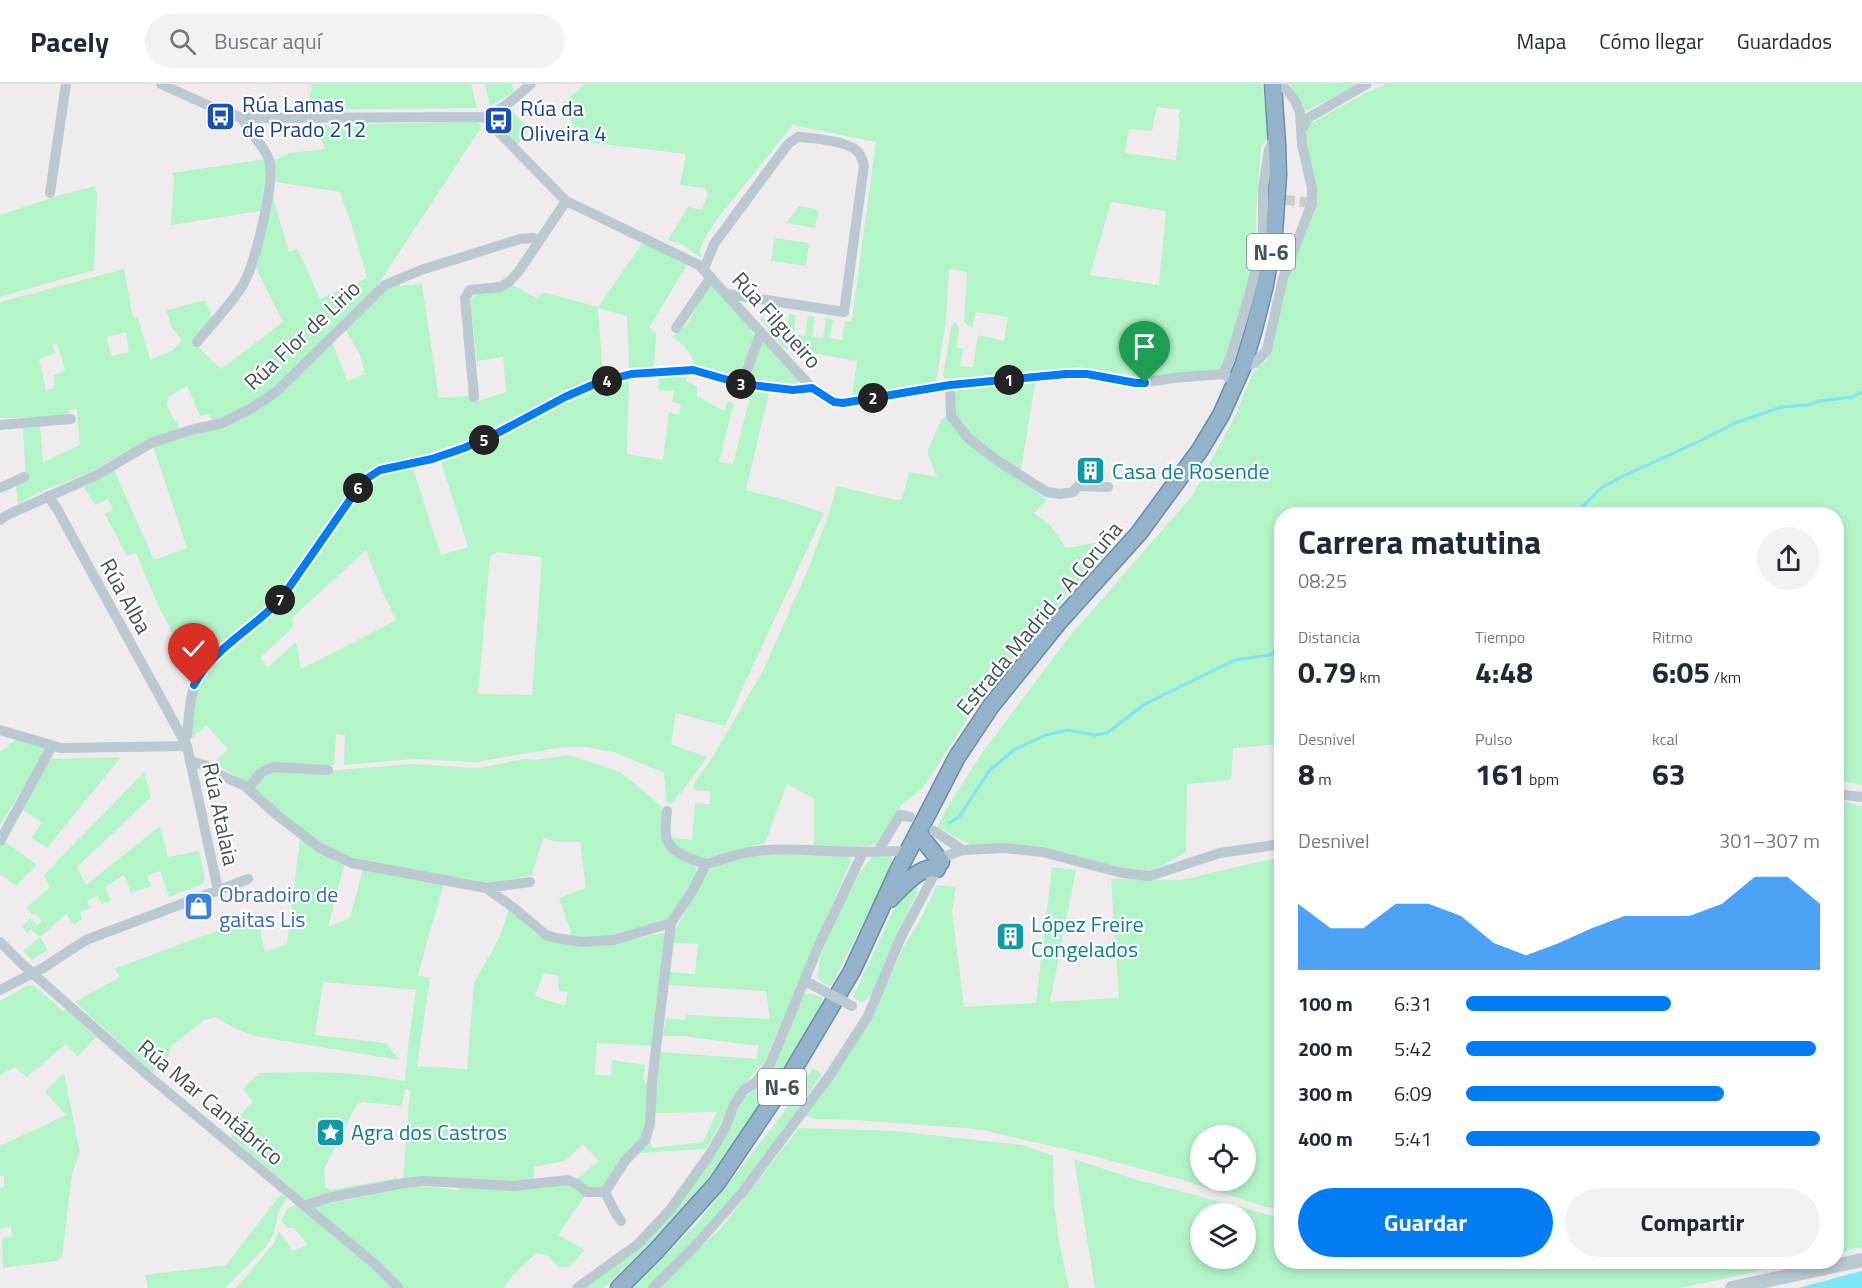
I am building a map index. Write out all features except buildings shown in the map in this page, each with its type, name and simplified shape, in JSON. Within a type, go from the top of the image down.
[{"type":"highway","name":"Estrada Madrid - A Coruña","points":[[619,1288],[670,1236],[717,1183],[792,1072],[852,971],[909,851],[926,832],[957,757],[990,706],[1058,623],[1139,533],[1200,450],[1221,415],[1229,378],[1243,366],[1260,304],[1274,232],[1278,174],[1274,84]]},
{"type":"highway","points":[[883,906],[924,869],[939,866],[926,832]]},
{"type":"street","points":[[50,193],[66,84]]},
{"type":"street","points":[[161,84],[242,118],[484,117],[496,113],[525,86]]},
{"type":"street","points":[[1243,366],[1255,363],[1267,350],[1283,278],[1312,203],[1312,188],[1306,166],[1300,112],[1286,89],[1274,84]]},
{"type":"street","points":[[1302,130],[1308,118],[1367,84]]},
{"type":"street","name":"Rúa Filgueiro","points":[[484,117],[566,201],[686,257],[708,273],[812,388],[834,402],[843,403],[950,385],[1077,374],[1136,383],[1202,375],[1229,378]]},
{"type":"street","points":[[197,342],[245,282],[268,197],[271,163],[242,118]]},
{"type":"street","points":[[1229,378],[1230,359],[1263,244],[1264,180],[1269,150],[1276,134]]},
{"type":"street","points":[[708,273],[714,244],[794,139],[806,137],[847,145],[857,150],[864,165],[844,312],[727,294]]},
{"type":"street","points":[[474,397],[465,298],[470,290],[500,287],[509,282],[519,271],[566,201]]},
{"type":"street","name":"Rúa Flor de Lirio","points":[[0,520],[97,475],[151,443],[222,423],[252,408],[277,391],[385,285],[421,270],[520,239],[533,238],[538,242]]},
{"type":"street","name":"Rúa Filgueiro","points":[[676,328],[708,273]]},
{"type":"street","points":[[742,384],[762,334]]},
{"type":"street","points":[[0,730],[62,748],[185,742],[194,685],[201,671],[281,599],[363,481],[380,470],[432,459],[464,448],[492,436],[565,397],[597,383],[631,374],[693,370],[742,384],[793,390],[812,388]]},
{"type":"street","points":[[950,385],[951,416],[956,424],[968,438],[998,461],[1047,492],[1060,494],[1073,492],[1078,486],[1108,487]]},
{"type":"street","points":[[0,425],[71,419]]},
{"type":"street","points":[[0,488],[24,477]]},
{"type":"street","name":"Rúa Alba","points":[[48,496],[185,742]]},
{"type":"street","name":"Rúa Atalaia","points":[[185,742],[218,890]]},
{"type":"street","points":[[0,841],[52,746]]},
{"type":"street","points":[[190,761],[207,766],[248,788],[278,816],[320,848],[352,863],[486,888],[530,882]]},
{"type":"street","points":[[248,788],[262,772],[273,767],[328,770]]},
{"type":"street","points":[[1844,795],[1862,797]]},
{"type":"street","points":[[667,811],[665,838],[672,848],[687,858],[706,864],[753,851],[802,849],[863,852],[909,851]]},
{"type":"street","points":[[879,850],[900,815],[910,817]]},
{"type":"street","points":[[926,832],[963,850]]},
{"type":"street","points":[[654,1288],[762,1168],[830,1075],[868,1016],[901,937],[946,856],[963,850],[1004,848],[1042,852],[1122,873],[1150,876],[1220,853],[1274,845]]},
{"type":"street","points":[[577,1288],[638,1244],[670,1210],[710,1154],[744,1090],[756,1082],[770,1064],[819,945],[863,852]]},
{"type":"street","points":[[605,1192],[625,1161],[645,1140],[650,1124],[652,1082],[671,923],[693,890],[706,864]]},
{"type":"street","points":[[0,990],[33,973],[86,940],[249,879]]},
{"type":"street","points":[[486,888],[546,935],[556,938],[582,942],[614,940],[671,923]]},
{"type":"street","name":"Rúa Mar Cantábrico","points":[[0,942],[151,1078],[377,1266],[399,1288]]},
{"type":"street","points":[[805,981],[868,1016]]},
{"type":"street","points":[[306,1207],[332,1197],[404,1182],[513,1186],[568,1180],[587,1192],[605,1192]]},
{"type":"street","points":[[605,1192],[621,1221]]},
{"type":"street","points":[[1844,1264],[1862,1260]]},
{"type":"street","points":[[1732,1288],[1820,1269]]},
{"type":"green space","points":[[311,84],[471,84],[477,108],[306,110]]},
{"type":"green space","points":[[485,84],[512,84],[514,92],[490,106]]},
{"type":"green space","points":[[585,84],[1262,84],[1269,136],[1261,147],[1256,212],[1257,257],[1222,369],[1134,378],[1079,367],[945,379],[943,376],[951,327],[955,322],[959,327],[957,348],[963,349],[960,366],[973,367],[978,335],[1004,341],[1008,317],[976,312],[972,328],[964,322],[967,272],[949,269],[946,321],[936,382],[852,397],[857,361],[783,348],[760,319],[763,317],[771,326],[773,312],[778,313],[775,332],[787,333],[789,314],[796,315],[794,334],[805,336],[808,316],[815,317],[812,337],[823,338],[826,318],[833,320],[830,338],[842,340],[845,321],[851,322],[852,319],[876,142],[793,125],[717,219],[704,240],[700,250],[701,258],[679,243],[668,240],[688,207],[701,210],[708,194],[705,188],[680,185],[686,154],[578,141],[569,115],[561,105]],"holes":[[[1157,107],[1181,110],[1178,116],[1180,121],[1176,160],[1125,153],[1129,129],[1152,131]],[[1111,202],[1166,211],[1159,285],[1090,275]]]},
{"type":"green space","points":[[1290,84],[1360,84],[1306,111]]},
{"type":"green space","points":[[1386,84],[1862,84],[1862,785],[1844,782],[1844,507],[1274,507],[1274,745],[1233,748],[1231,780],[1187,784],[1186,852],[1156,869],[1138,872],[971,845],[937,827],[980,756],[1069,637],[1192,496],[1233,420],[1254,371],[1267,361],[1286,281],[1312,213],[1305,139],[1308,125]]},
{"type":"green space","points":[[511,110],[530,129],[516,146],[497,125],[498,121]]},
{"type":"green space","points":[[477,122],[482,126],[377,286],[272,391],[238,413],[213,422],[209,414],[200,416],[187,386],[169,397],[166,404],[180,429],[121,455],[85,475],[44,490],[18,504],[16,485],[26,480],[23,428],[40,427],[43,462],[80,445],[77,409],[69,410],[70,414],[53,417],[0,418],[0,302],[124,269],[133,318],[138,317],[150,360],[173,350],[182,340],[172,328],[166,310],[205,300],[213,318],[195,344],[221,369],[283,322],[254,264],[271,191],[289,252],[298,249],[320,299],[367,278],[340,192],[275,182],[274,160],[291,153],[325,149],[316,125]],"holes":[[[126,332],[129,352],[111,356],[107,337]],[[57,344],[65,370],[54,375],[54,388],[46,390],[39,359],[55,353],[53,345]]]},
{"type":"green space","points":[[266,159],[261,211],[171,225],[174,179],[172,173]]},
{"type":"green space","points":[[95,186],[97,193],[94,270],[0,297],[0,215]]},
{"type":"green space","points":[[799,206],[818,210],[815,228],[786,223]]},
{"type":"green space","points":[[774,238],[809,243],[806,266],[771,261]]},
{"type":"green space","points":[[644,241],[688,263],[649,328],[656,333],[654,368],[629,371],[627,316],[598,308],[603,378],[494,432],[435,455],[367,472],[352,488],[283,592],[194,675],[158,605],[136,553],[127,556],[105,514],[113,510],[108,499],[95,505],[84,487],[113,468],[154,560],[187,548],[153,446],[229,425],[332,342],[347,381],[365,374],[360,355],[345,329],[386,288],[399,281],[400,286],[422,284],[439,398],[469,396],[478,401],[506,392],[503,357],[477,361],[470,301],[478,293],[513,285],[538,299],[543,292],[598,307]]},
{"type":"green space","points":[[713,286],[750,328],[754,337],[739,377],[734,378],[695,366],[686,349],[672,337],[687,324],[708,288]]},
{"type":"green space","points":[[763,340],[798,379],[797,385],[750,382],[748,377]]},
{"type":"green space","points":[[689,374],[686,381],[697,387],[697,396],[724,411],[728,401],[734,403],[719,462],[733,464],[752,389],[769,393],[746,490],[783,499],[824,513],[725,726],[676,713],[671,744],[707,757],[671,804],[667,803],[664,773],[614,752],[584,747],[563,747],[476,762],[414,759],[344,765],[345,735],[336,734],[334,765],[310,767],[272,764],[246,783],[214,763],[228,749],[206,725],[191,739],[189,737],[197,685],[213,661],[274,611],[363,484],[382,472],[412,466],[441,555],[468,547],[440,459],[602,384],[629,378],[627,454],[663,460],[669,412],[679,415],[681,404],[672,402],[674,391],[658,390],[659,377]],"holes":[[[366,550],[383,594],[397,620],[301,669],[296,642],[268,667],[260,658],[293,627],[292,618]],[[497,552],[542,557],[532,695],[478,694],[490,557]]]},
{"type":"green space","points":[[1035,383],[1021,470],[971,436],[956,417],[952,403],[957,389]]},
{"type":"green space","points":[[946,416],[962,436],[1047,500],[1034,513],[1051,526],[1066,548],[1108,541],[1115,544],[1083,577],[1005,668],[973,710],[923,788],[900,806],[880,846],[814,847],[814,799],[787,784],[765,843],[711,857],[700,858],[681,852],[669,837],[692,840],[695,803],[710,804],[710,791],[694,790],[695,782],[710,761],[763,671],[808,569],[837,486],[895,500],[902,499],[909,472],[937,477],[927,452],[942,418]]},
{"type":"green space","points":[[18,738],[44,748],[44,755],[0,825],[0,752]]},
{"type":"green space","points":[[569,755],[620,772],[660,805],[664,813],[663,836],[694,863],[697,873],[671,918],[605,938],[573,939],[559,898],[586,888],[580,842],[559,842],[543,838],[532,875],[485,885],[344,858],[316,843],[251,788],[272,769],[313,772],[411,764],[478,768],[525,759],[535,760]]},
{"type":"green space","points":[[121,757],[47,848],[31,838],[42,823],[22,809],[48,759]]},
{"type":"green space","points":[[144,772],[151,797],[77,867],[86,885],[160,826],[168,857],[199,851],[205,879],[202,884],[169,897],[160,871],[147,876],[151,886],[131,893],[124,875],[105,887],[111,901],[101,904],[98,896],[87,901],[90,908],[80,912],[82,919],[74,925],[66,914],[40,937],[31,929],[27,933],[22,927],[30,918],[37,925],[42,921],[26,908],[50,887],[44,875]]},
{"type":"green space","points":[[1844,802],[1862,806],[1862,1247],[1844,1251]]},
{"type":"green space","points":[[300,840],[345,862],[328,927],[350,918],[363,869],[444,882],[418,975],[430,978],[417,1066],[467,1069],[474,983],[499,938],[509,909],[537,935],[577,945],[598,946],[666,932],[654,1046],[597,1043],[595,1075],[611,1075],[612,1060],[645,1065],[643,1080],[647,1083],[647,1126],[641,1141],[602,1189],[591,1188],[576,1179],[599,1161],[583,1144],[565,1161],[534,1167],[533,1181],[503,1183],[403,1179],[410,1090],[405,1089],[402,1106],[363,1102],[357,1104],[324,1169],[325,1187],[330,1190],[393,1179],[397,1174],[395,1182],[309,1200],[302,1197],[231,1137],[234,1121],[253,1102],[243,1089],[259,1073],[331,1073],[405,1081],[416,990],[323,982],[315,1035],[386,1043],[399,1060],[255,1036],[236,1029],[215,1017],[204,1020],[171,1046],[167,1061],[152,1072],[75,1002],[120,977],[114,969],[257,916],[265,952],[287,944]],"holes":[[[544,973],[558,976],[559,991],[568,992],[565,1006],[535,995]]]},
{"type":"green space","points":[[4,841],[37,865],[16,886],[0,874],[0,847]]},
{"type":"green space","points":[[882,854],[892,857],[893,864],[831,986],[823,983],[817,977],[820,958],[834,921],[860,872],[873,856]]},
{"type":"green space","points":[[756,855],[849,855],[851,860],[765,1061],[740,1089],[706,1149],[638,1153],[649,1140],[653,1148],[703,1142],[717,1112],[653,1113],[660,1052],[756,1059],[759,1046],[682,1036],[663,1036],[666,1018],[685,1020],[687,1015],[770,1019],[766,991],[669,985],[669,972],[695,974],[698,944],[673,943],[675,930],[709,870],[715,866]]},
{"type":"green space","points":[[1274,859],[1274,1208],[1217,1191],[1256,1191],[1256,1125],[1190,1125],[1190,1182],[1078,1152],[977,1129],[814,1119],[805,1116],[857,1041],[876,1008],[904,946],[937,885],[956,887],[952,911],[964,1007],[1036,1003],[1052,867],[1076,870],[1050,1002],[1119,998],[1111,879],[1181,880]]},
{"type":"green space","points":[[917,880],[917,893],[874,991],[865,1001],[861,1002],[853,997],[899,898]]},
{"type":"green space","points":[[40,937],[48,950],[32,960],[23,951]]},
{"type":"green space","points":[[28,985],[35,986],[63,1011],[66,1009],[96,1037],[78,1057],[66,1044],[27,1077],[15,1067],[0,1075],[0,1001]]},
{"type":"green space","points":[[810,993],[823,998],[806,1038],[783,1076],[721,1162],[670,1224],[608,1284],[603,1288],[584,1288],[638,1248],[728,1132],[743,1099],[752,1091],[777,1057],[804,995]]},
{"type":"green space","points":[[813,1068],[822,1074],[773,1146],[727,1205],[647,1288],[633,1288],[700,1220],[781,1116]]},
{"type":"green space","points":[[64,1073],[80,1153],[72,1174],[62,1257],[56,1261],[3,1268],[2,1239],[12,1236],[11,1226],[0,1229],[0,1188],[4,1187],[4,1176],[0,1176],[0,1146],[66,1115],[45,1092]]},
{"type":"green space","points":[[799,1128],[894,1131],[1023,1145],[1053,1156],[1054,1205],[1069,1288],[657,1288],[721,1228]]},
{"type":"green space","points":[[1074,1159],[1134,1179],[1224,1203],[1190,1203],[1190,1269],[1256,1269],[1256,1211],[1274,1216],[1274,1269],[1768,1269],[1680,1288],[1095,1288]]},
{"type":"green space","points":[[554,1184],[576,1186],[586,1194],[558,1235],[585,1250],[569,1267],[559,1267],[548,1256],[536,1253],[503,1288],[405,1288],[313,1207],[408,1187],[459,1190],[460,1185]]},
{"type":"green space","points":[[281,1194],[287,1198],[279,1210],[274,1234],[265,1248],[225,1288],[148,1288],[145,1275],[226,1265]]},
{"type":"green space","points":[[296,1204],[395,1288],[236,1288],[274,1243],[279,1231],[293,1251],[308,1245],[294,1228],[288,1228],[281,1221],[287,1209]]},
{"type":"water","points":[[1862,1271],[1862,1288],[1798,1288]]},
{"type":"waterway","points":[[1582,507],[1601,488],[1617,479],[1735,423],[1781,407],[1852,397],[1862,392]]},
{"type":"waterway","points":[[949,823],[959,817],[989,771],[1015,749],[1046,735],[1068,730],[1095,735],[1107,733],[1145,704],[1235,660],[1270,655],[1274,652]]},
{"type":"tunnel","points":[[1270,198],[1312,203]]},
{"type":"place","name":"Rúa Lamas de Prado 212","points":[[221,117]]},
{"type":"place","name":"Rúa da Oliveira 4","points":[[499,121]]},
{"type":"place","name":"Casa de Rosende","points":[[1091,471]]},
{"type":"place","name":"Obradoiro de gaitas Lis","points":[[198,907]]},
{"type":"place","name":"López Freire Congelados","points":[[1010,937]]},
{"type":"place","name":"Agra dos Castros","points":[[330,1132]]},
{"type":"route","points":[[194,685],[201,671],[212,659],[268,613],[281,599],[369,475],[380,470],[432,459],[464,448],[597,383],[631,374],[693,370],[742,384],[793,390],[812,388],[834,402],[843,403],[950,385],[1066,374],[1087,374],[1145,383]]}]
